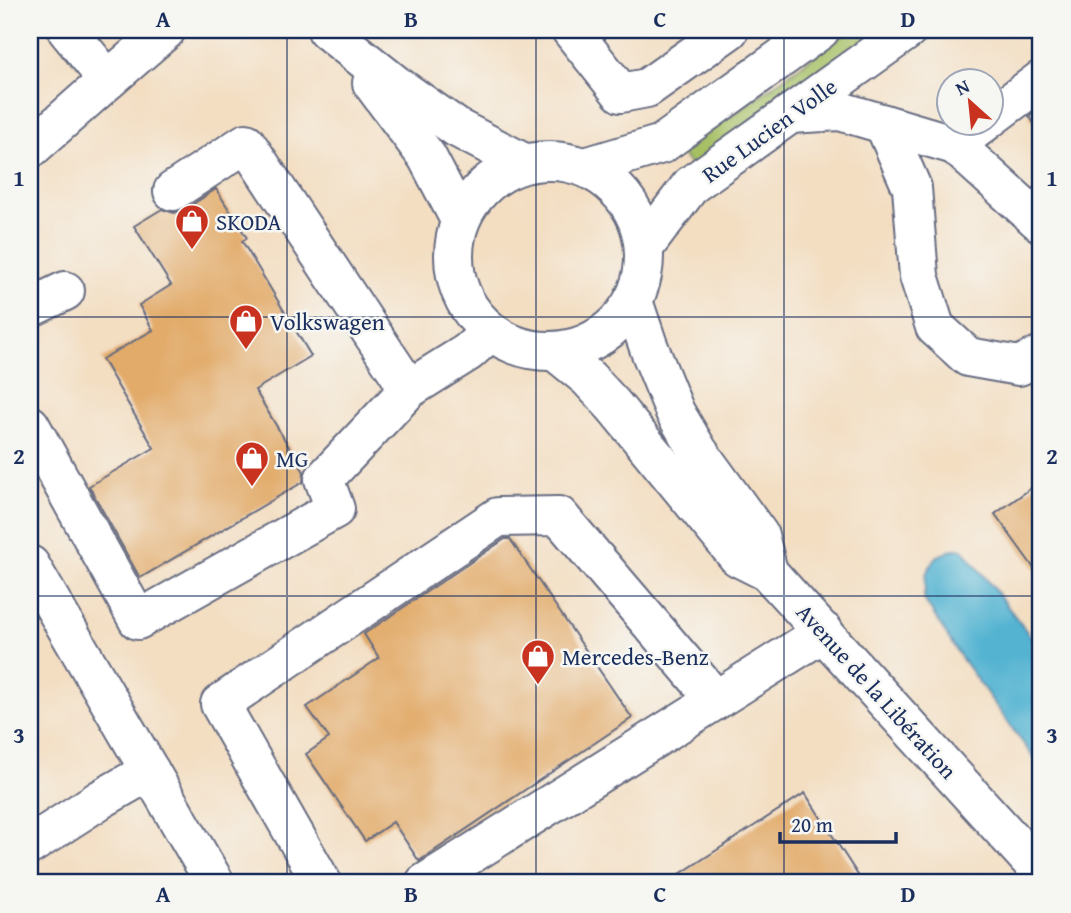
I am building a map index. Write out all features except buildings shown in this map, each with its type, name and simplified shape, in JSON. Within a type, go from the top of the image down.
[{"type":"main road","points":[[67,30],[108,80]]},
{"type":"main road","points":[[30,149],[166,30]]},
{"type":"main road","points":[[327,30],[396,85],[457,128],[524,163]]},
{"type":"main road","points":[[327,30],[385,98],[420,147],[460,219]]},
{"type":"main road","points":[[571,30],[621,93],[648,88],[729,30]]},
{"type":"main road","points":[[585,167],[662,144],[820,30]]},
{"type":"main road","name":"Rue Lucien Volle","points":[[645,246],[691,186],[908,30]]},
{"type":"main road","points":[[1004,108],[1041,80]]},
{"type":"main road","points":[[790,114],[840,111],[955,145],[1041,223]]},
{"type":"main road","points":[[884,124],[912,188],[919,276],[935,327],[968,357],[1019,366],[1041,355]]},
{"type":"main road","points":[[955,145],[967,136]]},
{"type":"main road","points":[[173,191],[246,143],[409,389]]},
{"type":"main road","points":[[555,160],[585,167],[607,180],[625,198],[638,221],[645,246],[643,274],[633,301],[614,326],[587,344],[556,352],[510,344],[490,332],[469,309],[456,281],[453,250],[460,219],[475,195],[498,175],[524,163],[555,160]]},
{"type":"main road","points":[[30,308],[65,290]]},
{"type":"main road","name":"Avenue de la Libération","points":[[633,301],[675,412],[698,451],[759,535],[768,572]]},
{"type":"main road","points":[[30,425],[138,620],[335,509],[324,479],[409,389],[468,352],[490,332]]},
{"type":"main road","name":"Avenue de la Libération","points":[[556,352],[588,378],[613,405],[738,557],[768,572],[1041,872]]},
{"type":"main road","points":[[323,883],[220,704],[498,517],[559,516],[716,700]]},
{"type":"main road","points":[[30,565],[215,883]]},
{"type":"main road","points":[[425,883],[824,632]]},
{"type":"main road","points":[[30,845],[150,771]]},
{"type":"green space","points":[[850,30],[890,30],[695,171],[680,153]]},
{"type":"water","points":[[954,549],[963,549],[1041,650],[1041,768],[960,656],[924,599],[926,574],[936,557]]},
{"type":"place","name":"SKODA","points":[[192,251]]},
{"type":"place","name":"Volkswagen","points":[[246,351]]},
{"type":"place","name":"MG","points":[[252,488]]},
{"type":"place","name":"Mercedes-Benz","points":[[538,686]]}]
